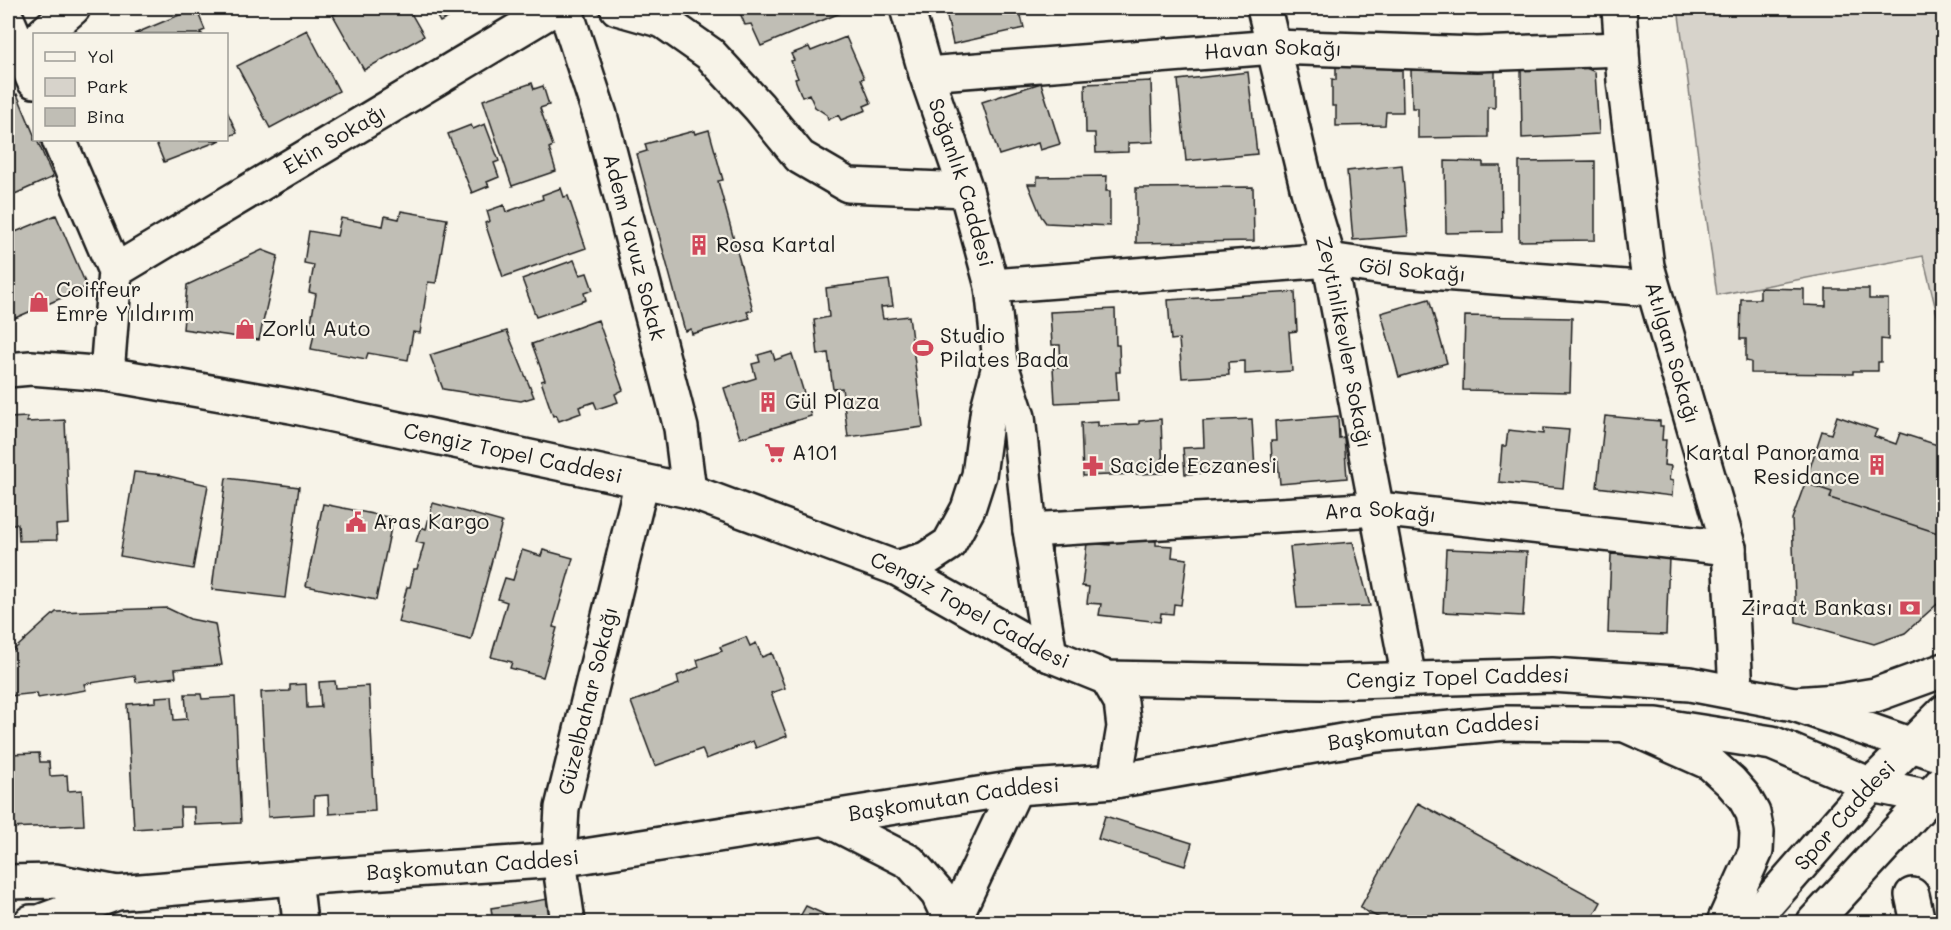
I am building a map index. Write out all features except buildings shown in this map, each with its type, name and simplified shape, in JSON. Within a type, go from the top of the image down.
[{"type":"street","points":[[49,33],[73,8]]},
{"type":"street","name":"Ekin Sokağı","points":[[115,271],[555,8]]},
{"type":"street","name":"Adem Yavuz Sokak","points":[[565,8],[600,114],[681,428],[689,491]]},
{"type":"street","points":[[617,8],[663,21],[710,54],[759,107],[800,157],[848,185],[966,190]]},
{"type":"street","name":"Soğanlık Caddesi","points":[[907,8],[926,74],[966,190],[992,286],[1000,362],[1018,417],[1030,530],[1050,655]]},
{"type":"street","name":"Zeytinlikevler Sokağı","points":[[1264,8],[1308,191],[1329,260],[1378,509],[1408,680]]},
{"type":"street","name":"Atılgan Sokağı","points":[[1619,8],[1645,254],[1652,289],[1729,548],[1736,693]]},
{"type":"street","points":[[8,21],[28,54]]},
{"type":"street","name":"Havan Sokağı","points":[[926,74],[1275,47],[1477,54],[1622,49]]},
{"type":"street","points":[[59,141],[115,271],[107,374]]},
{"type":"street","name":"Göl Sokağı","points":[[992,286],[1329,260],[1390,269],[1652,289]]},
{"type":"street","name":"Soğanlık Caddesi","points":[[896,568],[926,559],[950,544],[968,509],[979,475],[988,408],[1000,362]]},
{"type":"street","name":"Cengiz Topel Caddesi","points":[[8,370],[31,368],[107,374],[291,406],[689,491],[896,568],[1050,655],[1107,678],[1321,682],[1552,675],[1690,684],[1794,704],[1944,756]]},
{"type":"street","name":"Güzelbahar Sokağı","points":[[568,922],[559,860],[562,808],[642,481]]},
{"type":"street","name":"Ara Sokağı","points":[[1030,530],[1378,509],[1729,548]]},
{"type":"street","points":[[1794,704],[1839,701],[1875,695],[1944,670]]},
{"type":"street","points":[[1107,678],[1121,702],[1124,727],[1115,781]]},
{"type":"street","name":"Spor Caddesi","points":[[1750,922],[1872,785],[1944,712]]},
{"type":"street","name":"Başkomutan Caddesi","points":[[31,922],[39,922],[117,893],[559,860],[1016,788],[1115,781],[1376,735],[1505,723],[1657,725],[1772,743],[1872,785]]},
{"type":"street","points":[[1625,725],[1710,763],[1737,789],[1753,813],[1757,832],[1756,851],[1724,922]]},
{"type":"street","points":[[1872,785],[1939,792]]},
{"type":"street","points":[[952,922],[1016,788]]},
{"type":"street","points":[[1814,922],[1939,792]]},
{"type":"street","points":[[824,818],[910,862],[938,894],[952,922]]},
{"type":"street","points":[[295,878],[300,922]]},
{"type":"street","points":[[8,882],[55,881],[117,893]]},
{"type":"green space","points":[[1678,8],[1943,8],[1943,339],[1923,256],[1717,295]]},
{"type":"place","name":"Rosa Kartal","points":[[699,245]]},
{"type":"place","name":"Coiffeur Emre Yıldırım","points":[[39,302]]},
{"type":"place","name":"Zorlu Auto","points":[[245,329]]},
{"type":"place","name":"Studio Pilates Bada","points":[[923,348]]},
{"type":"place","name":"Gül Plaza","points":[[768,402]]},
{"type":"place","name":"A101","points":[[775,453]]},
{"type":"place","name":"Kartal Panorama Residance","points":[[1877,465]]},
{"type":"place","name":"Sacide Eczanesi","points":[[1093,466]]},
{"type":"place","name":"Aras Kargo","points":[[356,522]]},
{"type":"place","name":"Ziraat Bankası","points":[[1910,608]]}]
